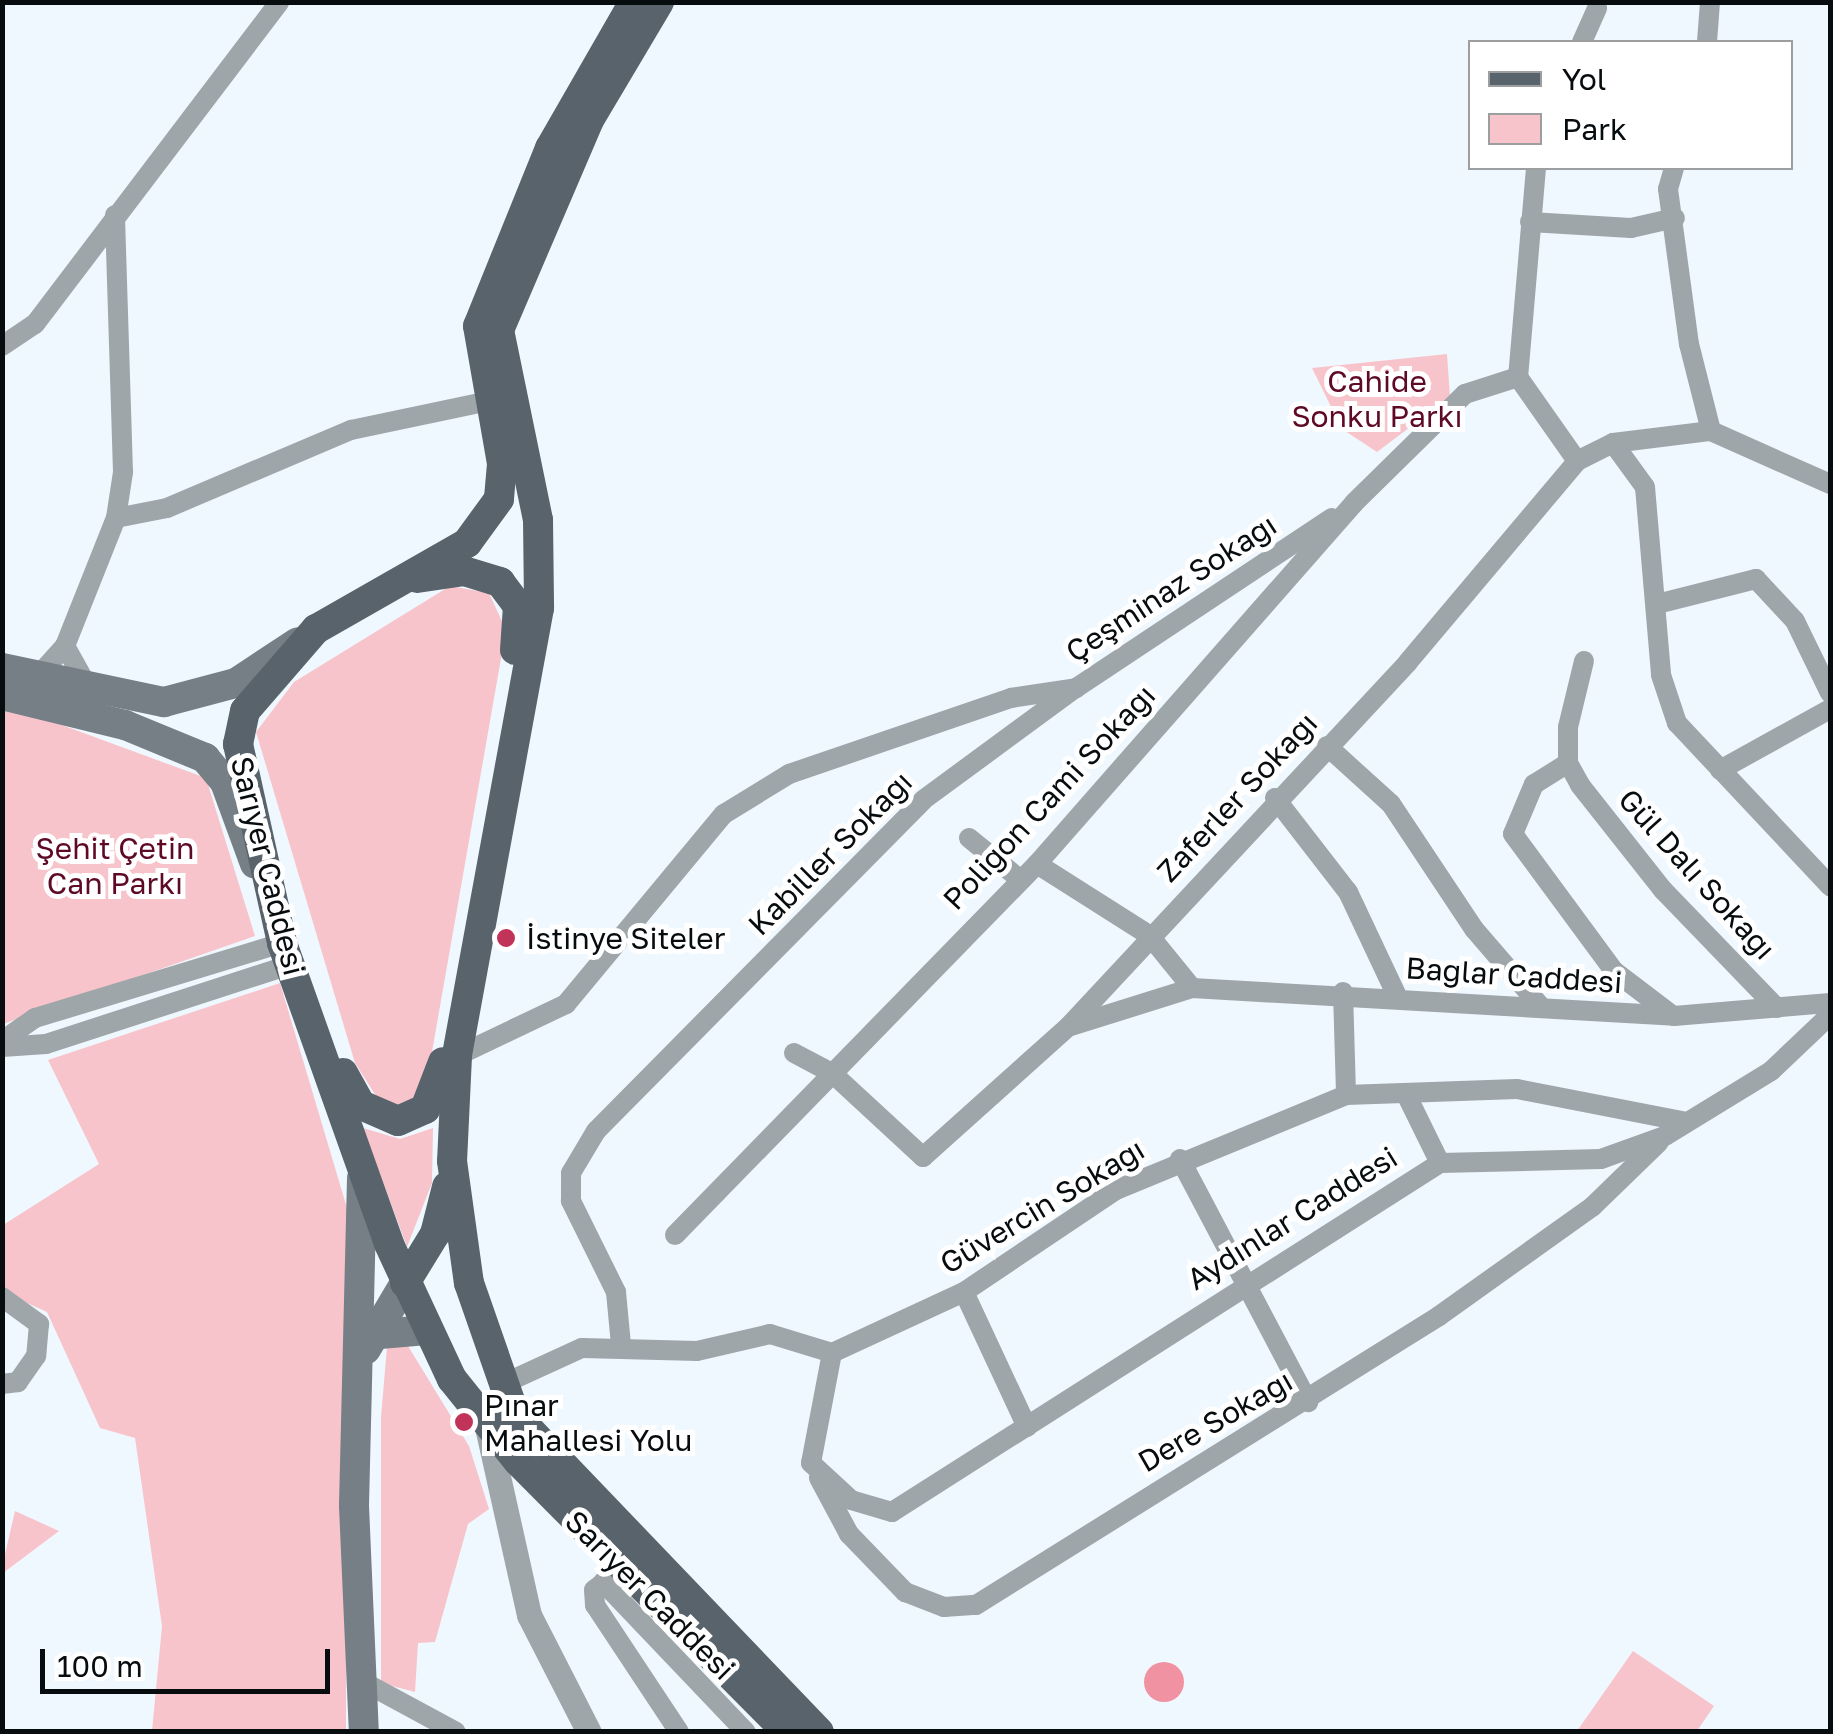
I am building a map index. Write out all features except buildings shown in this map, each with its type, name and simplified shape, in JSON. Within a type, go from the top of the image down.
[{"type":"main road","name":"Sarıyer Caddesi","points":[[634,2],[574,100],[492,282],[477,342],[489,401],[499,498],[467,543],[374,591],[316,629],[246,711],[238,744],[272,910],[286,954],[362,1170],[405,1284],[427,1330],[501,1421],[819,1732]]},
{"type":"main road","name":"Sarıyer Caddesi","points":[[501,1421],[501,1385],[469,1283],[452,1161],[458,1056],[508,792],[542,566],[499,330],[589,120],[659,2]]},
{"type":"main road","points":[[374,591],[464,572],[510,594],[520,619],[504,744],[508,792]]},
{"type":"main road","points":[[2,668],[90,690],[194,699],[236,683],[316,629]]},
{"type":"main road","points":[[2,695],[125,725],[205,758],[225,782],[272,910]]},
{"type":"main road","points":[[314,1036],[361,1105],[384,1120],[412,1118],[435,1094],[468,995]]},
{"type":"main road","points":[[358,1386],[368,1335],[405,1284],[438,1224],[452,1161]]},
{"type":"main road","points":[[362,1170],[358,1386],[360,1680],[364,1732]]},
{"type":"main road","points":[[368,1335],[427,1330]]},
{"type":"main road","points":[[501,1421],[518,1461]]},
{"type":"main road","name":"Sarıyer Caddesi","points":[[518,1461],[612,1575],[787,1732]]},
{"type":"street","points":[[2,346],[35,324],[279,2]]},
{"type":"street","points":[[1707,40],[1710,2]]},
{"type":"street","points":[[1583,40],[1597,8]]},
{"type":"street","points":[[1536,170],[1518,377],[1577,462],[1613,443],[1711,431],[1830,484]]},
{"type":"street","points":[[1674,170],[1675,218],[1711,431]]},
{"type":"street","points":[[38,676],[65,646],[116,518],[123,472],[115,215]]},
{"type":"street","points":[[1530,222],[1630,228],[1675,218]]},
{"type":"street","name":"Poligon Cami Sokağı","points":[[675,1235],[1016,876],[1037,864],[1354,503],[1465,394],[1518,377]]},
{"type":"street","points":[[116,518],[167,508],[352,430],[489,401]]},
{"type":"street","points":[[1613,443],[1645,486],[1661,603],[1660,675],[1677,723],[1830,886]]},
{"type":"street","name":"Zaferler Sokağı","points":[[832,1073],[922,1157],[1069,1026],[1275,798],[1327,746],[1577,462]]},
{"type":"street","name":"Çeşminaz Sokağı","points":[[458,1056],[566,1004],[724,814],[794,771],[1011,698],[1076,688],[1354,503]]},
{"type":"street","points":[[1661,603],[1756,579],[1795,621],[1830,693]]},
{"type":"street","points":[[65,646],[90,690]]},
{"type":"street","points":[[1584,661],[1568,763],[1534,784],[1513,834],[1614,971],[1674,1016]]},
{"type":"street","name":"Kabiller Sokağı","points":[[622,1344],[616,1292],[572,1201],[571,1173],[596,1131],[923,800],[1076,688]]},
{"type":"street","points":[[1720,770],[1830,709]]},
{"type":"street","points":[[1327,746],[1391,804],[1474,929],[1541,1006]]},
{"type":"street","name":"Gül Dalı Sokağı","points":[[1568,763],[1663,890],[1777,1008]]},
{"type":"street","points":[[1275,798],[1348,892],[1396,996]]},
{"type":"street","points":[[969,838],[1016,876]]},
{"type":"street","points":[[1037,864],[1150,936],[1192,988]]},
{"type":"street","points":[[2,1044],[35,1018],[286,954]]},
{"type":"street","name":"Bağlar Caddesi","points":[[1069,1026],[1192,988],[1343,992],[1674,1016],[1830,1003]]},
{"type":"street","points":[[1343,992],[1346,1095]]},
{"type":"street","name":"Aydınlar Caddesi","points":[[811,1463],[851,1500],[892,1512],[1028,1428],[1240,1282],[1440,1163],[1601,1160],[1665,1136],[1771,1070],[1830,1015]]},
{"type":"street","points":[[794,1054],[832,1073]]},
{"type":"street","name":"Güvercin Sokağı","points":[[832,1353],[964,1292],[1180,1159],[1346,1095],[1407,1096],[1516,1089],[1686,1122]]},
{"type":"street","points":[[1407,1096],[1440,1163]]},
{"type":"street","name":"Dere Sokağı","points":[[811,1463],[849,1534],[905,1592],[944,1607],[976,1606],[1308,1402],[1592,1207],[1665,1136]]},
{"type":"street","points":[[1180,1159],[1240,1282],[1308,1402]]},
{"type":"street","points":[[964,1292],[1028,1428]]},
{"type":"street","points":[[2,1297],[39,1324],[36,1356],[18,1382],[2,1384]]},
{"type":"street","points":[[501,1385],[546,1359],[622,1344],[698,1351],[770,1334],[832,1353],[811,1463]]},
{"type":"street","points":[[501,1421],[507,1530],[529,1615],[589,1732]]},
{"type":"street","points":[[507,1530],[518,1461]]},
{"type":"street","points":[[679,1732],[595,1605],[612,1575],[746,1732]]},
{"type":"street","points":[[360,1680],[456,1732]]},
{"type":"green space","name":"Cahide Sonku Parkı","points":[[1447,354],[1450,397],[1377,452],[1342,429],[1312,368]]},
{"type":"green space","points":[[450,586],[489,593],[506,630],[429,1069],[409,1105],[397,1107],[376,1096],[355,1063],[256,732],[294,682]]},
{"type":"green space","name":"Şehit Çetin Can Parkı","points":[[2,703],[206,778],[255,936],[3,1024]]},
{"type":"green space","points":[[280,983],[347,1208],[346,1731],[152,1731],[162,1626],[135,1438],[100,1428],[47,1312],[3,1292],[3,1225],[99,1164],[48,1060]]},
{"type":"green space","points":[[363,1128],[400,1139],[433,1128],[432,1183],[407,1247]]},
{"type":"green space","points":[[405,1341],[469,1446],[489,1509],[468,1524],[435,1642],[418,1643],[415,1692],[381,1683],[381,1417],[387,1347]]},
{"type":"green space","points":[[15,1511],[59,1531],[3,1573],[3,1563]]},
{"type":"green space","points":[[1633,1651],[1714,1706],[1697,1731],[1577,1731]]},
{"type":"shaded area","points":[[1164,1662],[1178,1668],[1184,1682],[1178,1696],[1164,1702],[1150,1696],[1144,1682],[1150,1668]]},
{"type":"place","name":"İstinye Siteler","points":[[506,938]]},
{"type":"place","name":"Pınar Mahallesi Yolu","points":[[464,1422]]}]
